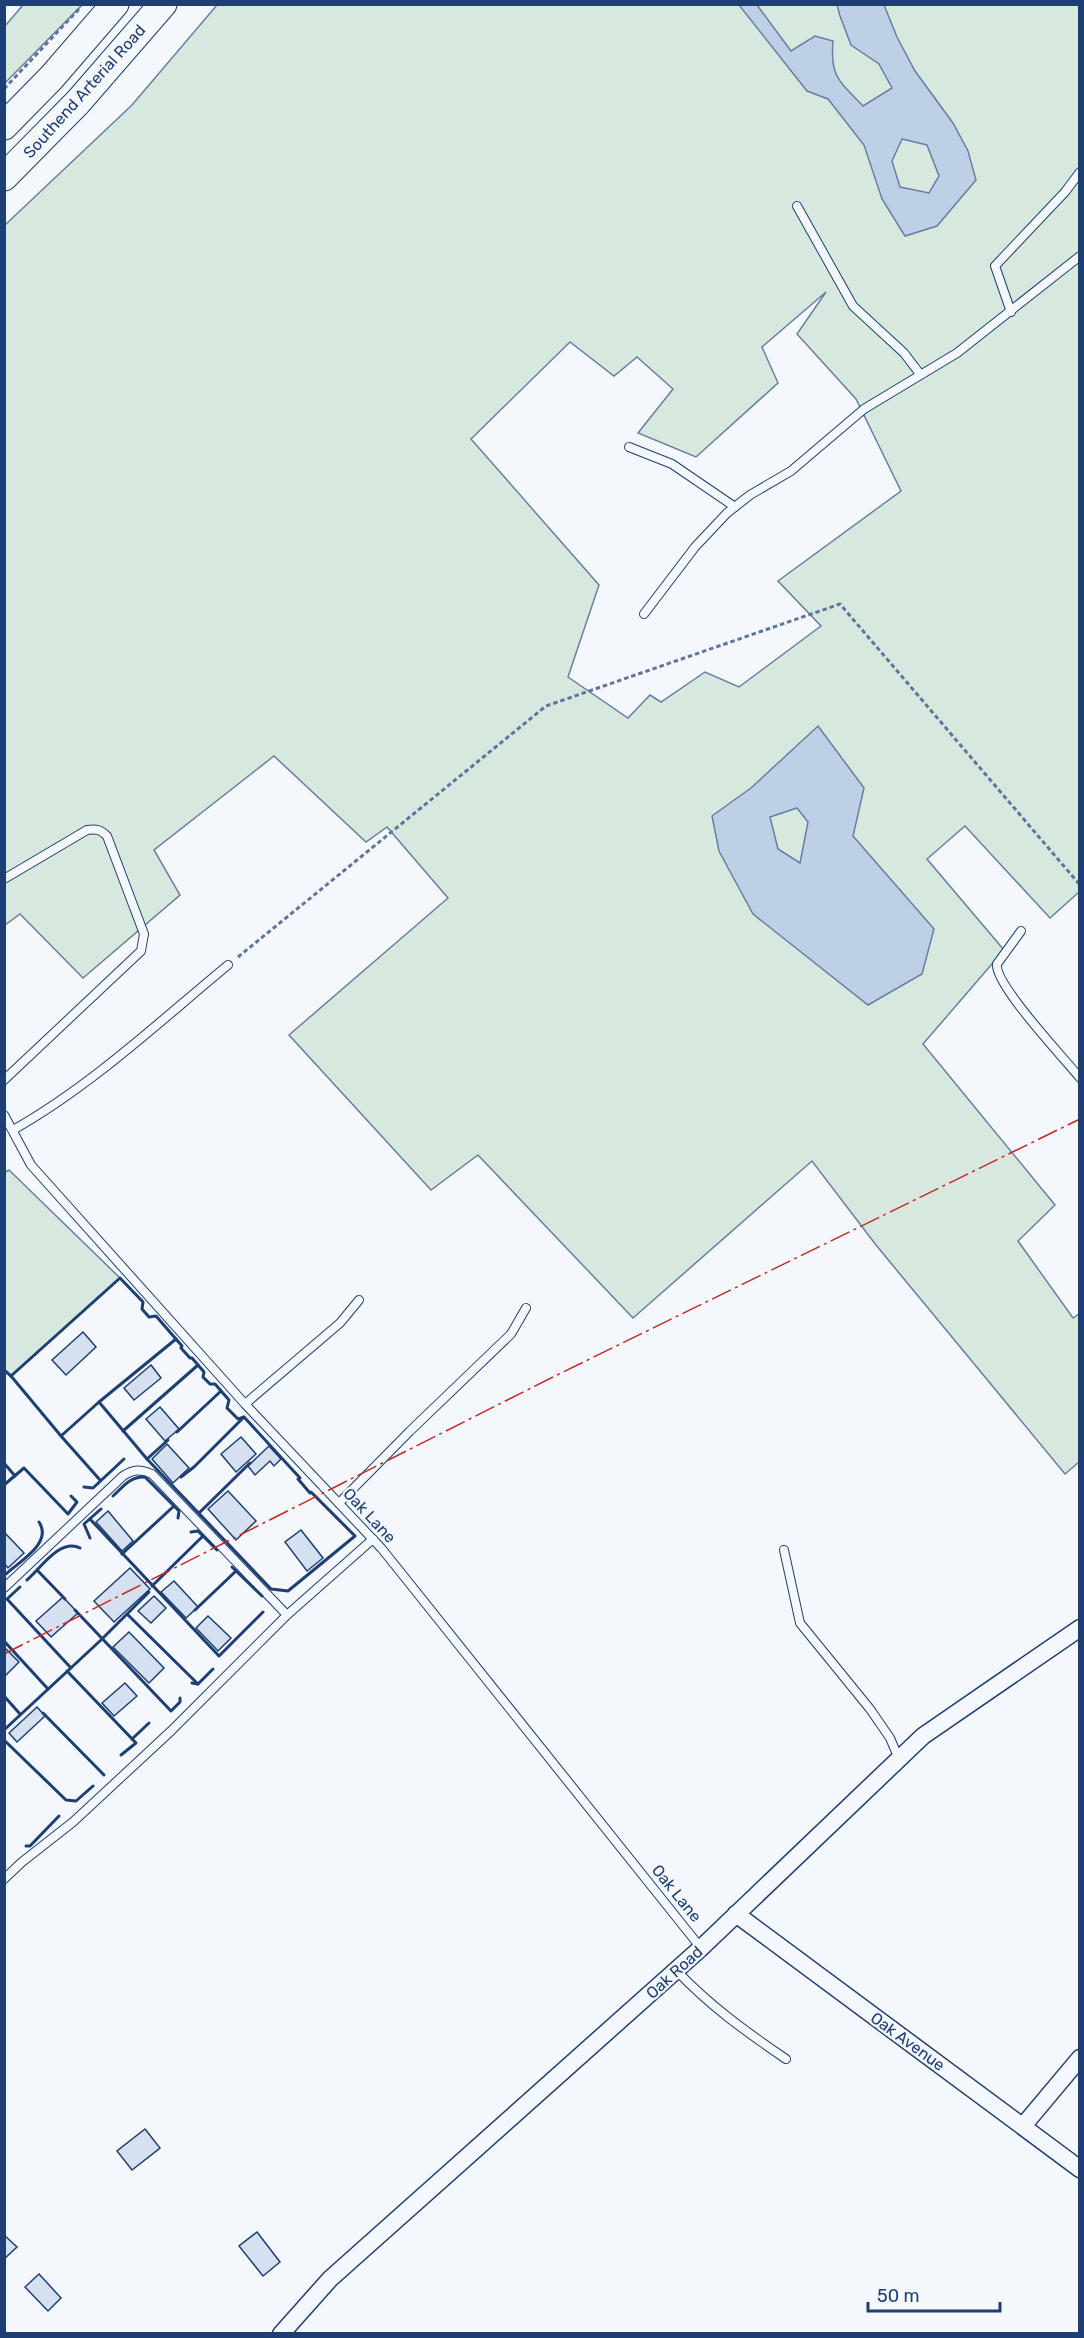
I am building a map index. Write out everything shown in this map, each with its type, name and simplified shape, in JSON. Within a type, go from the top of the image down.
[{"type":"highway","name":"Southend Arterial Road","points":[[4,126],[52,76],[115,4]]},
{"type":"highway","name":"Southend Arterial Road","points":[[4,177],[78,102],[163,4]]},
{"type":"street","name":"Oak Road","points":[[281,2334],[330,2279],[701,1948],[923,1736],[1080,1628]]},
{"type":"street","name":"Oak Avenue","points":[[736,1914],[1080,2169]]},
{"type":"street","points":[[1023,2126],[1080,2058]]},
{"type":"lane","points":[[1011,312],[995,266],[1065,192],[1080,172]]},
{"type":"lane","points":[[797,206],[853,306],[904,353],[920,374]]},
{"type":"lane","points":[[644,614],[695,547],[735,507],[750,495],[791,471],[864,409],[957,353],[1080,256]]},
{"type":"lane","points":[[629,447],[672,464],[735,507]]},
{"type":"lane","points":[[4,879],[87,830],[102,831],[107,836],[144,934],[141,951],[4,1080]]},
{"type":"lane","points":[[1021,931],[997,964],[996,970],[1017,1003],[1080,1078]]},
{"type":"lane","points":[[13,1130],[98,1072],[228,965]]},
{"type":"lane","name":"Oak Lane","points":[[4,1115],[31,1165],[245,1404],[373,1539],[701,1948]]},
{"type":"lane","points":[[245,1404],[340,1323],[359,1300]]},
{"type":"lane","points":[[339,1503],[511,1334],[526,1308]]},
{"type":"lane","points":[[4,1588],[123,1476],[131,1471],[141,1470],[152,1474],[287,1615]]},
{"type":"lane","points":[[4,1879],[73,1822],[171,1731],[287,1615],[373,1539]]},
{"type":"lane","points":[[784,1550],[800,1623],[870,1708],[890,1738],[898,1759]]},
{"type":"lane","points":[[676,1970],[712,2006],[786,2059]]},
{"type":"path","points":[[4,89],[83,4]]},
{"type":"path","points":[[228,965],[546,706],[840,604],[1080,885]]},
{"type":"shaded area","points":[[23,5],[82,5],[5,83],[5,26]]},
{"type":"shaded area","points":[[217,5],[1079,5],[1079,892],[1050,918],[965,826],[927,859],[1004,950],[923,1044],[1055,1205],[1018,1241],[1073,1318],[1079,1314],[1079,1462],[1065,1474],[876,1245],[812,1161],[633,1318],[478,1155],[431,1190],[289,1035],[448,898],[387,827],[366,842],[274,756],[154,850],[180,895],[83,978],[20,914],[5,925],[5,225],[132,105]],"holes":[[[826,292],[797,334],[856,399],[901,491],[778,581],[821,626],[739,687],[705,672],[661,702],[650,695],[628,718],[568,677],[599,585],[471,439],[570,342],[614,376],[637,357],[673,389],[638,433],[696,457],[778,383],[762,347]]]},
{"type":"shaded area","points":[[9,1170],[120,1278],[11,1376],[4,1370],[4,1173]]},
{"type":"water","points":[[739,5],[757,5],[791,51],[815,36],[833,41],[833,63],[838,78],[863,106],[892,88],[879,64],[851,45],[837,5],[884,5],[897,37],[915,71],[953,123],[968,151],[976,180],[937,226],[905,236],[882,199],[864,145],[828,99],[807,91]],"holes":[[[902,139],[927,145],[939,176],[929,193],[900,187],[892,161]]]},
{"type":"water","points":[[818,726],[864,788],[853,836],[934,929],[922,974],[868,1005],[753,914],[719,851],[712,816],[751,788]],"holes":[[[797,808],[808,822],[800,863],[778,849],[770,817]]]},
{"type":"building","points":[[83,1332],[96,1347],[66,1375],[52,1360]]},
{"type":"building","points":[[151,1365],[161,1378],[134,1400],[124,1388]]},
{"type":"building","points":[[160,1407],[179,1429],[165,1441],[146,1419]]},
{"type":"building","points":[[241,1437],[256,1454],[236,1472],[221,1454]]},
{"type":"building","points":[[167,1444],[189,1468],[173,1483],[152,1459]]},
{"type":"building","points":[[269,1446],[281,1459],[274,1466],[270,1461],[255,1475],[248,1466]]},
{"type":"building","points":[[228,1491],[256,1521],[236,1540],[208,1509]]},
{"type":"building","points":[[108,1511],[133,1541],[122,1551],[96,1522]]},
{"type":"building","points":[[301,1530],[323,1558],[307,1571],[285,1542]]},
{"type":"building","points":[[4,1532],[24,1553],[8,1568],[4,1563]]},
{"type":"building","points":[[130,1568],[150,1589],[114,1622],[94,1601]]},
{"type":"building","points":[[174,1581],[198,1607],[186,1618],[161,1592]]},
{"type":"building","points":[[154,1596],[166,1608],[151,1623],[138,1611]]},
{"type":"building","points":[[63,1597],[78,1613],[51,1637],[36,1621]]},
{"type":"building","points":[[208,1616],[231,1638],[218,1651],[196,1628]]},
{"type":"building","points":[[129,1632],[164,1668],[149,1683],[113,1647]]},
{"type":"building","points":[[4,1647],[19,1662],[4,1677]]},
{"type":"building","points":[[125,1683],[137,1696],[114,1716],[102,1703]]},
{"type":"building","points":[[37,1707],[45,1716],[17,1742],[9,1733]]},
{"type":"building","points":[[145,2129],[160,2148],[132,2170],[117,2151]]},
{"type":"building","points":[[257,2232],[280,2262],[263,2276],[239,2246]]},
{"type":"building","points":[[4,2235],[17,2247],[4,2259]]},
{"type":"building","points":[[39,2274],[61,2298],[48,2311],[25,2287]]},
{"type":"wall","points":[[120,1278],[143,1302],[142,1309],[149,1317],[156,1316],[182,1346],[181,1348],[204,1372],[203,1377],[210,1384],[215,1384],[229,1400],[227,1408],[238,1419],[244,1417],[300,1478],[298,1479],[310,1493],[355,1536],[288,1591],[271,1589],[147,1459],[99,1402],[61,1436],[11,1376],[120,1278]]},
{"type":"wall","points":[[99,1402],[176,1339]]},
{"type":"wall","points":[[123,1431],[198,1365]]},
{"type":"wall","points":[[4,1370],[11,1376]]},
{"type":"wall","points":[[177,1432],[221,1391]]},
{"type":"wall","points":[[181,1477],[244,1417]]},
{"type":"wall","points":[[61,1436],[100,1480]]},
{"type":"wall","points":[[147,1459],[168,1440]]},
{"type":"wall","points":[[84,1487],[93,1488],[124,1459]]},
{"type":"wall","points":[[4,1463],[15,1476]]},
{"type":"wall","points":[[200,1512],[250,1463]]},
{"type":"wall","points":[[4,1485],[24,1468],[68,1514],[77,1502],[71,1496]]},
{"type":"wall","points":[[113,1496],[131,1480],[145,1477],[179,1511],[178,1518]]},
{"type":"wall","points":[[122,1554],[174,1506]]},
{"type":"wall","points":[[90,1538],[84,1524],[101,1509]]},
{"type":"wall","points":[[90,1519],[219,1656],[263,1612]]},
{"type":"wall","points":[[4,1572],[6,1574],[38,1544],[42,1537],[39,1522]]},
{"type":"wall","points":[[191,1532],[198,1531],[217,1550]]},
{"type":"wall","points":[[152,1586],[203,1536]]},
{"type":"wall","points":[[27,1580],[58,1551],[65,1547],[80,1548]]},
{"type":"wall","points":[[232,1567],[262,1596]]},
{"type":"wall","points":[[38,1571],[65,1599]]},
{"type":"wall","points":[[195,1610],[236,1571]]},
{"type":"wall","points":[[20,1587],[7,1599],[71,1668]]},
{"type":"wall","points":[[4,1730],[149,1592]]},
{"type":"wall","points":[[75,1610],[171,1711],[180,1702],[180,1698]]},
{"type":"wall","points":[[127,1614],[198,1684]]},
{"type":"wall","points":[[4,1641],[48,1689]]},
{"type":"wall","points":[[192,1683],[198,1684],[213,1669]]},
{"type":"wall","points":[[67,1671],[136,1743],[121,1755]]},
{"type":"wall","points":[[4,1696],[20,1714]]},
{"type":"wall","points":[[43,1713],[104,1775]]},
{"type":"wall","points":[[132,1739],[149,1723]]},
{"type":"wall","points":[[4,1740],[66,1800],[76,1801],[93,1786]]},
{"type":"wall","points":[[26,1846],[30,1846],[59,1816]]},
{"type":"power","points":[[4,1654],[553,1377],[1080,1119]]}]
